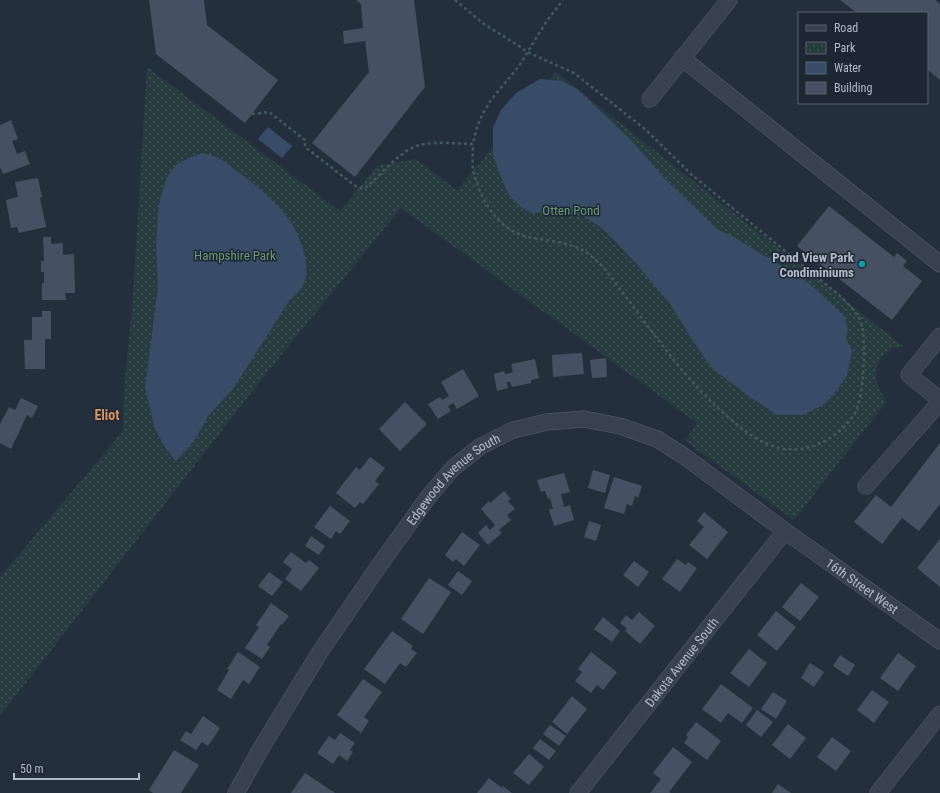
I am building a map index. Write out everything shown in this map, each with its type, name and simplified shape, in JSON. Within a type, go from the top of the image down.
[{"type":"street","points":[[650,99],[729,0]]},
{"type":"street","points":[[682,58],[940,264]]},
{"type":"street","points":[[866,486],[940,401],[909,375],[940,336]]},
{"type":"street","name":"Edgewood Avenue South","points":[[236,793],[263,745],[320,652],[429,496],[454,468],[481,446],[513,430],[547,422],[584,419],[620,426],[657,439],[684,456],[785,531]]},
{"type":"street","name":"16th Street West","points":[[785,531],[940,641]]},
{"type":"street","name":"Dakota Avenue South","points":[[578,793],[785,531]]},
{"type":"street","points":[[878,793],[940,714]]},
{"type":"path","points":[[455,0],[484,24],[520,46],[527,52],[574,73],[646,130],[692,175],[839,295],[855,312],[862,325],[864,370],[860,395],[856,412],[847,425],[833,437],[799,450],[784,449],[762,441],[746,432],[702,394],[593,256],[580,248],[561,242],[525,236],[511,230],[499,221],[487,206],[479,189],[473,170],[473,144],[476,130],[482,115],[491,100],[519,66],[527,52],[546,22],[564,0]]},
{"type":"path","points":[[252,114],[269,112],[305,140],[305,147],[358,188],[368,186],[397,158],[414,147],[431,143],[473,144]]},
{"type":"green space","name":"Hampshire Park","points":[[147,67],[340,211],[377,166],[415,159],[457,190],[556,72],[903,346],[887,352],[879,361],[877,367],[876,373],[878,385],[887,401],[794,520],[685,441],[697,423],[401,208],[265,375],[0,716],[0,577],[123,431],[124,390],[133,298]]},
{"type":"water","name":"Otten Pond","points":[[540,79],[562,81],[577,89],[631,140],[665,179],[717,229],[734,237],[809,283],[845,317],[848,329],[846,338],[852,351],[847,376],[832,396],[822,406],[802,415],[777,415],[747,395],[713,369],[670,304],[633,260],[602,228],[582,215],[553,212],[531,213],[521,207],[509,195],[493,154],[493,128],[501,110],[516,93]]},
{"type":"water","points":[[268,127],[292,146],[282,158],[258,139]]},
{"type":"water","points":[[202,153],[214,156],[225,162],[259,188],[283,212],[295,229],[302,246],[306,264],[306,276],[302,287],[289,301],[233,389],[208,416],[194,441],[176,461],[166,449],[155,429],[145,388],[158,287],[156,245],[159,203],[168,175],[177,164]]},
{"type":"building","points":[[149,0],[204,0],[207,25],[278,80],[245,123],[156,54]]},
{"type":"building","points":[[356,0],[414,0],[425,87],[355,177],[312,143],[369,72],[365,41],[344,44],[343,31],[363,28],[361,4]]},
{"type":"building","points":[[840,0],[935,0],[940,4],[940,80],[928,70],[928,12],[856,12]]},
{"type":"building","points":[[11,120],[18,139],[12,141],[17,154],[25,151],[30,164],[3,174],[0,167],[0,125]]},
{"type":"building","points":[[38,178],[42,197],[40,198],[46,227],[19,233],[17,227],[11,228],[6,200],[18,197],[15,182]]},
{"type":"building","name":"Pond View Park Condiminiums","points":[[829,206],[894,257],[897,253],[907,261],[903,266],[922,281],[892,320],[797,246]]},
{"type":"building","points":[[43,237],[51,237],[51,244],[63,243],[63,255],[74,254],[75,293],[65,293],[66,300],[42,300],[42,283],[44,283],[44,272],[41,272],[41,261],[44,261]]},
{"type":"building","points":[[42,311],[51,311],[51,339],[45,339],[45,369],[25,369],[24,340],[32,340],[32,317],[42,317]]},
{"type":"building","points":[[582,353],[584,374],[553,377],[552,355]]},
{"type":"building","points":[[606,358],[607,377],[592,378],[590,360]]},
{"type":"building","points":[[535,359],[539,378],[531,380],[531,383],[512,387],[510,382],[507,382],[508,388],[497,391],[494,374],[504,371],[505,374],[513,372],[511,364]]},
{"type":"building","points":[[463,369],[479,396],[457,409],[453,403],[448,406],[451,411],[438,419],[428,404],[440,397],[442,400],[449,396],[441,382]]},
{"type":"building","points":[[21,398],[38,406],[32,418],[27,415],[11,449],[0,443],[0,424],[9,407],[15,410]]},
{"type":"building","points":[[405,402],[427,424],[400,451],[379,429]]},
{"type":"building","points":[[940,443],[940,504],[919,531],[902,518],[882,544],[854,522],[876,495],[891,507]]},
{"type":"building","points":[[370,457],[385,468],[375,481],[379,484],[363,504],[360,502],[355,508],[336,493],[356,467],[360,470]]},
{"type":"building","points":[[593,470],[610,475],[605,493],[588,488]]},
{"type":"building","points":[[564,473],[570,492],[561,494],[564,507],[570,505],[574,520],[554,526],[549,509],[553,509],[550,498],[548,499],[545,491],[541,492],[537,480]]},
{"type":"building","points":[[614,477],[642,486],[638,498],[635,496],[632,506],[627,504],[624,514],[604,508]]},
{"type":"building","points":[[504,491],[511,499],[508,501],[515,509],[507,515],[511,520],[499,530],[502,533],[488,545],[478,533],[486,525],[490,530],[495,525],[481,509],[489,501],[490,503]]},
{"type":"building","points":[[330,506],[350,521],[340,534],[336,531],[331,539],[314,527]]},
{"type":"building","points":[[704,512],[728,532],[707,559],[689,545],[704,527],[697,521]]},
{"type":"building","points":[[589,521],[601,525],[596,541],[584,537]]},
{"type":"building","points":[[462,532],[480,545],[464,566],[456,559],[453,562],[445,555]]},
{"type":"building","points":[[311,536],[325,546],[319,555],[305,546]]},
{"type":"building","points":[[940,539],[940,587],[917,568]]},
{"type":"building","points":[[291,552],[306,563],[309,560],[319,568],[301,591],[285,579],[292,569],[283,562]]},
{"type":"building","points":[[677,559],[686,565],[688,562],[697,568],[680,592],[662,579]]},
{"type":"building","points":[[634,561],[649,572],[638,587],[623,575]]},
{"type":"building","points":[[458,571],[472,581],[462,595],[448,585]]},
{"type":"building","points":[[269,572],[283,582],[272,596],[258,586]]},
{"type":"building","points":[[429,578],[451,592],[423,634],[401,619]]},
{"type":"building","points":[[801,583],[819,597],[800,621],[782,607]]},
{"type":"building","points":[[271,603],[289,616],[282,625],[281,624],[267,645],[270,647],[262,659],[245,648],[259,627],[256,625]]},
{"type":"building","points":[[776,611],[796,627],[777,651],[757,635]]},
{"type":"building","points":[[639,612],[655,626],[640,644],[625,631],[627,629],[620,623],[626,615],[632,620]]},
{"type":"building","points":[[603,617],[620,631],[612,642],[594,629]]},
{"type":"building","points":[[392,631],[413,646],[411,649],[417,653],[406,667],[400,663],[385,684],[364,669]]},
{"type":"building","points":[[749,649],[767,663],[749,687],[730,673]]},
{"type":"building","points":[[238,652],[260,667],[249,684],[243,680],[231,699],[217,690],[229,670],[227,669]]},
{"type":"building","points":[[591,652],[617,672],[603,690],[597,685],[591,693],[575,681],[582,672],[578,669]]},
{"type":"building","points":[[898,653],[916,666],[898,691],[880,678]]},
{"type":"building","points":[[840,655],[855,665],[848,676],[833,666]]},
{"type":"building","points":[[810,663],[824,672],[814,687],[801,678]]},
{"type":"building","points":[[363,679],[382,692],[364,717],[369,721],[361,733],[337,715]]},
{"type":"building","points":[[721,684],[753,708],[742,723],[728,713],[721,723],[702,709]]},
{"type":"building","points":[[872,690],[889,702],[874,723],[857,710]]},
{"type":"building","points":[[773,692],[787,701],[776,719],[761,709]]},
{"type":"building","points":[[572,696],[587,709],[567,734],[552,722]]},
{"type":"building","points":[[757,710],[773,722],[761,737],[746,725]]},
{"type":"building","points":[[203,716],[220,728],[208,746],[202,742],[196,750],[180,740],[186,731],[191,734]]},
{"type":"building","points":[[696,722],[721,741],[707,760],[684,743],[688,737],[686,735]]},
{"type":"building","points":[[788,724],[806,738],[790,759],[772,745]]},
{"type":"building","points":[[550,725],[566,736],[559,746],[543,734]]},
{"type":"building","points":[[340,733],[355,743],[350,750],[353,752],[347,761],[339,755],[333,764],[317,753],[329,736],[335,740]]},
{"type":"building","points":[[832,737],[851,751],[836,771],[817,757]]},
{"type":"building","points":[[540,739],[556,751],[549,760],[533,748]]},
{"type":"building","points":[[673,747],[692,762],[669,792],[671,793],[650,793],[661,779],[653,773]]},
{"type":"building","points":[[174,750],[199,765],[181,793],[153,793],[149,790]]},
{"type":"building","points":[[529,754],[544,767],[529,785],[513,773]]},
{"type":"building","points":[[305,773],[335,793],[291,793]]},
{"type":"building","points":[[489,778],[502,788],[503,786],[512,793],[477,793]]},
{"type":"building","points":[[778,784],[791,793],[772,793]]},
{"type":"place","name":"Pond View Park Condiminiums","points":[[862,264]]},
{"type":"district","name":"Eliot","points":[[107,415]]}]
